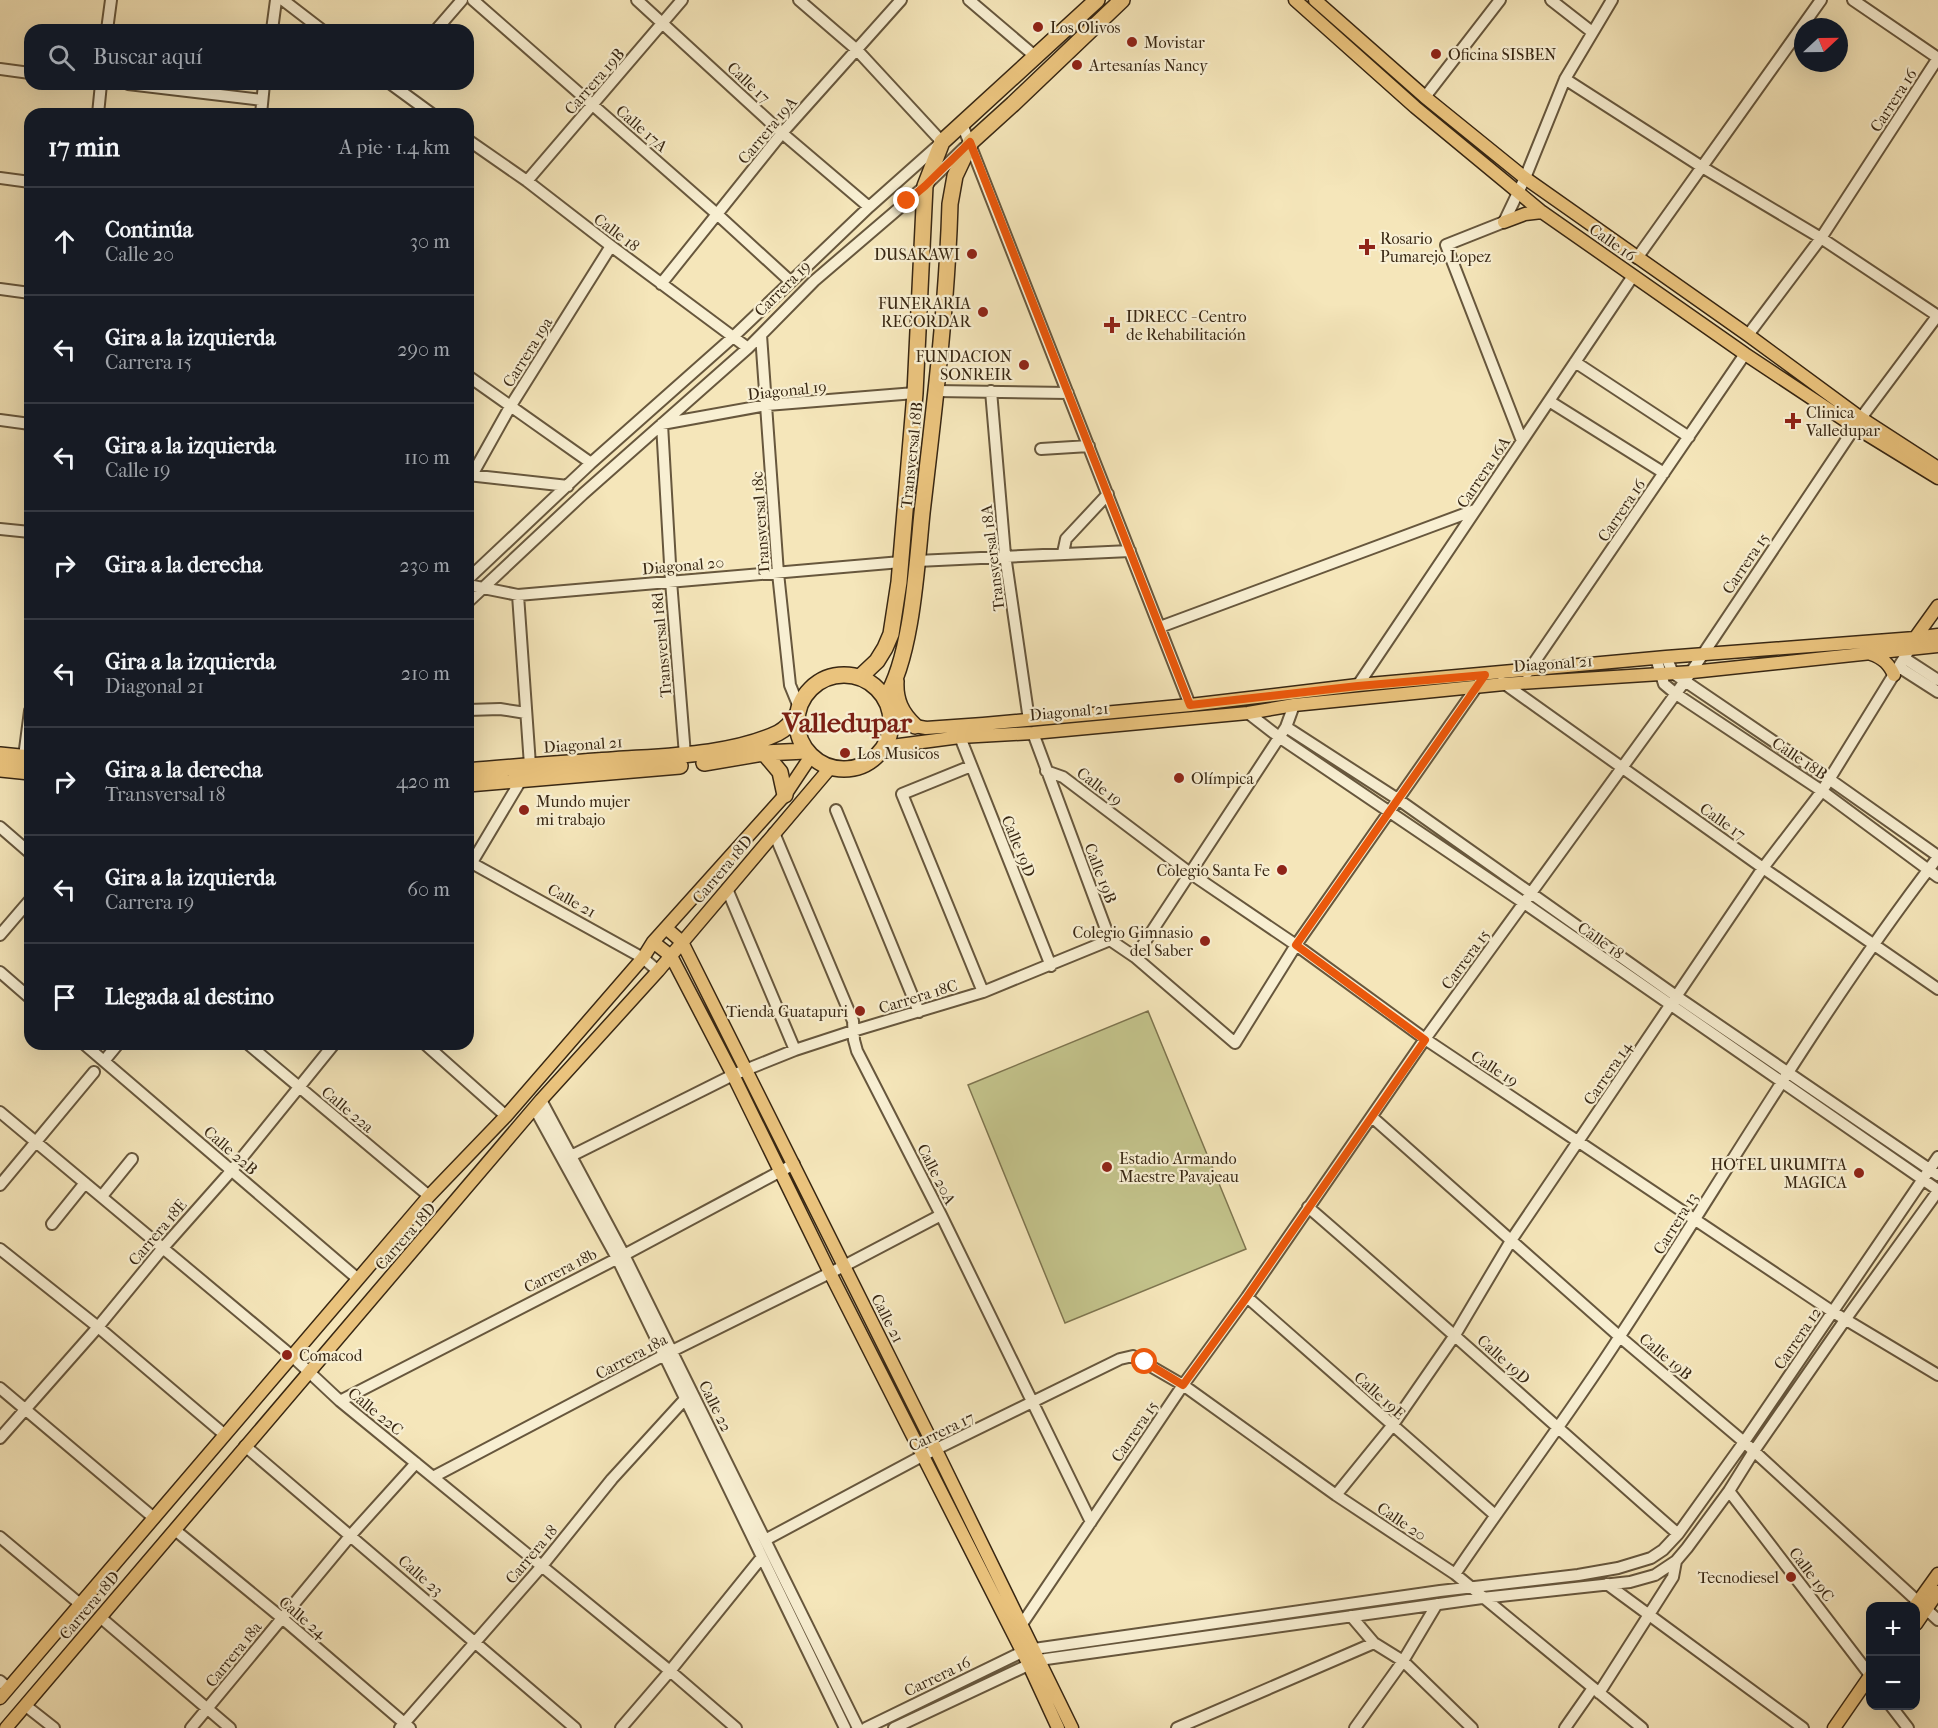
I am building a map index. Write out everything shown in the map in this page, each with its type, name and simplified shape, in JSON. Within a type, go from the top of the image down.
[{"type":"highway","name":"Carrera 19","points":[[942,142],[1097,0]]},
{"type":"highway","name":"Carrera 19","points":[[970,142],[1122,0]]},
{"type":"highway","name":"Transversal 18B","points":[[887,704],[905,644],[925,186],[942,142]]},
{"type":"highway","name":"Transversal 18B","points":[[860,677],[878,661],[891,634],[909,561],[936,391],[952,190],[955,176],[970,142]]},
{"type":"highway","points":[[841,675],[860,677],[870,683],[887,704],[891,729],[884,747],[876,757],[855,769],[830,768],[809,754],[798,733],[798,711],[804,696],[823,679],[841,675]]},
{"type":"highway","points":[[896,676],[895,690],[898,704],[905,717],[915,726]]},
{"type":"highway","name":"Diagonal 21","points":[[474,770],[686,755],[731,748],[780,732],[798,711]]},
{"type":"highway","points":[[764,753],[780,772],[785,795]]},
{"type":"highway","name":"Diagonal 21","points":[[474,783],[685,765],[764,753],[809,754]]},
{"type":"highway","points":[[0,755],[24,757]]},
{"type":"highway","points":[[0,769],[24,771]]},
{"type":"main road","name":"Calle 16","points":[[1295,0],[1416,107],[1542,212],[1745,354],[1938,468]]},
{"type":"main road","name":"Calle 16","points":[[1316,0],[1425,97],[1525,178],[1748,335],[1858,422],[1938,478]]},
{"type":"main road","points":[[1504,222],[1525,214],[1542,212]]},
{"type":"main road","points":[[1869,654],[1878,656],[1887,663],[1904,658],[1938,606]]},
{"type":"main road","name":"Diagonal 21","points":[[884,747],[960,737],[1033,733],[1248,713],[1294,705],[1504,684],[1673,673],[1688,676],[1869,654],[1904,658],[1938,635]]},
{"type":"main road","name":"Diagonal 21","points":[[915,726],[926,728],[1029,720],[1702,654],[1904,658],[1938,646]]},
{"type":"main road","points":[[887,704],[900,719],[915,726]]},
{"type":"main road","name":"Carrera 18D","points":[[3,1689],[80,1604],[429,1196],[506,1116],[643,958],[666,928],[785,795],[809,754]]},
{"type":"main road","name":"Carrera 18D","points":[[6,1728],[245,1446],[538,1105],[658,971],[830,768]]},
{"type":"main road","name":"Calle 21","points":[[666,928],[682,942],[1022,1624],[1031,1656],[1058,1728]]},
{"type":"main road","name":"Calle 21","points":[[654,942],[670,956],[733,1075],[922,1456],[1072,1728]]},
{"type":"main road","points":[[1920,1606],[1938,1574]]},
{"type":"main road","points":[[1920,1606],[1938,1592]]},
{"type":"main road","points":[[1834,1728],[1866,1682]]},
{"type":"main road","points":[[1842,1728],[1866,1694]]},
{"type":"street","points":[[108,24],[111,0]]},
{"type":"street","points":[[273,24],[276,0]]},
{"type":"street","points":[[283,0],[314,24]]},
{"type":"street","points":[[441,24],[462,0]]},
{"type":"street","name":"Calle 17A","points":[[473,0],[718,215],[790,282]]},
{"type":"street","name":"Calle 17","points":[[637,0],[782,133],[869,207]]},
{"type":"street","name":"Carrera 19B","points":[[528,181],[682,0]]},
{"type":"street","points":[[799,0],[857,50],[942,142]]},
{"type":"street","name":"Carrera 19A","points":[[661,284],[782,133],[901,0]]},
{"type":"street","points":[[969,0],[1036,57]]},
{"type":"street","points":[[1425,97],[1500,0]]},
{"type":"street","points":[[1551,0],[1592,32]]},
{"type":"street","points":[[1522,441],[1446,245],[1504,222],[1525,178],[1565,79],[1612,0]]},
{"type":"street","points":[[1637,258],[1821,0]]},
{"type":"street","points":[[1853,0],[1938,58]]},
{"type":"street","name":"Carrera 16","points":[[1748,335],[1821,238],[1938,58]]},
{"type":"street","points":[[0,69],[24,72]]},
{"type":"street","points":[[1565,79],[1702,167],[1821,238],[1938,315]]},
{"type":"street","points":[[99,108],[100,90]]},
{"type":"street","points":[[178,90],[262,100]]},
{"type":"street","points":[[261,108],[263,90]]},
{"type":"street","points":[[399,90],[424,108]]},
{"type":"street","points":[[962,124],[1190,705]]},
{"type":"street","name":"Carrera 19","points":[[474,573],[591,463],[733,337],[869,207],[942,142]]},
{"type":"street","name":"Carrera 19","points":[[474,596],[583,494],[748,348],[814,281],[925,186],[970,142]]},
{"type":"street","name":"Calle 18","points":[[474,144],[528,181],[748,348]]},
{"type":"street","points":[[0,178],[24,181]]},
{"type":"street","name":"Carrera 19a","points":[[474,468],[611,246]]},
{"type":"street","name":"Carrera 16A","points":[[1358,686],[1633,276]]},
{"type":"street","points":[[0,289],[24,292]]},
{"type":"street","name":"Carrera 15","points":[[1022,1624],[1183,1385],[1247,1297],[1425,1040],[1676,694],[1858,422],[1938,315]]},
{"type":"street","name":"Transversal 18c","points":[[761,335],[778,573],[790,685],[798,711]]},
{"type":"street","name":"Carrera 16","points":[[1521,683],[1745,354]]},
{"type":"street","points":[[1575,362],[1689,437]]},
{"type":"street","points":[[474,380],[591,463]]},
{"type":"street","points":[[936,391],[1068,393]]},
{"type":"street","name":"Transversal 18A","points":[[991,392],[1005,555],[1029,720]]},
{"type":"street","name":"Diagonal 19","points":[[662,424],[767,405],[915,393]]},
{"type":"street","points":[[1549,401],[1664,473]]},
{"type":"street","points":[[0,420],[24,423]]},
{"type":"street","name":"Transversal 18d","points":[[662,424],[671,581],[686,755]]},
{"type":"street","points":[[1041,449],[1089,446]]},
{"type":"street","points":[[474,475],[567,486]]},
{"type":"street","points":[[1063,553],[1066,539],[1108,494]]},
{"type":"street","points":[[1160,627],[1475,510]]},
{"type":"street","points":[[0,529],[24,531]]},
{"type":"street","name":"Diagonal 20","points":[[474,586],[518,595],[909,561],[1130,551]]},
{"type":"street","points":[[474,857],[530,765],[518,595]]},
{"type":"street","points":[[1661,658],[1673,673]]},
{"type":"street","name":"Calle 18B","points":[[1661,658],[1659,674],[1664,684],[1676,694],[1822,791],[1938,877]]},
{"type":"street","points":[[1904,658],[1938,680]]},
{"type":"street","points":[[1904,658],[1938,692]]},
{"type":"street","name":"Carrera 14","points":[[1336,1495],[1392,1426],[1455,1335],[1512,1239],[1763,868],[1822,791],[1904,658]]},
{"type":"street","points":[[1110,940],[1135,957],[1235,1043],[1296,945],[1477,687],[1489,674]]},
{"type":"street","name":"Calle 17","points":[[1489,674],[1938,989]]},
{"type":"street","name":"Calle 18B","points":[[1688,676],[1938,857]]},
{"type":"street","points":[[1135,957],[1286,727],[1294,705]]},
{"type":"street","points":[[474,710],[500,709],[526,713]]},
{"type":"street","name":"Calle 18","points":[[1248,713],[1279,737],[1524,903],[1670,1007],[1934,1172]]},
{"type":"street","name":"Calle 18","points":[[1286,727],[1399,800],[1676,996],[1938,1191]]},
{"type":"street","name":"Calle 19B","points":[[1033,733],[1110,940]]},
{"type":"street","name":"Calle 19D","points":[[960,737],[1051,966]]},
{"type":"street","points":[[971,766],[902,794],[983,992]]},
{"type":"street","name":"Calle 19","points":[[1046,771],[1063,777],[1190,873],[1296,945],[1425,1040],[1845,1320],[1938,1376]]},
{"type":"street","points":[[836,810],[919,1012]]},
{"type":"street","points":[[0,827],[24,848]]},
{"type":"street","name":"Calle 20A","points":[[774,833],[853,1021],[857,1051],[941,1215],[1091,1522]]},
{"type":"street","name":"Carrera 13","points":[[1455,1574],[1620,1337],[1784,1077],[1938,857]]},
{"type":"street","name":"Calle 21","points":[[474,866],[643,958],[658,971]]},
{"type":"street","points":[[727,889],[795,1050]]},
{"type":"street","points":[[0,935],[24,907]]},
{"type":"street","name":"Carrera 18C","points":[[733,1075],[853,1030],[983,992],[1110,940]]},
{"type":"street","points":[[0,972],[24,993]]},
{"type":"street","name":"Calle 22B","points":[[91,1050],[358,1279]]},
{"type":"street","points":[[104,1061],[113,1050]]},
{"type":"street","name":"Calle 22a","points":[[255,1050],[429,1196]]},
{"type":"street","name":"Carrera 18E","points":[[0,1438],[98,1328],[162,1249],[232,1170],[329,1050]]},
{"type":"street","points":[[431,1050],[506,1116]]},
{"type":"street","points":[[0,1185],[94,1072]]},
{"type":"street","points":[[571,1156],[733,1075]]},
{"type":"street","name":"Calle 22","points":[[538,1105],[571,1156],[858,1728]]},
{"type":"street","name":"Calle 22","points":[[538,1105],[620,1256]]},
{"type":"street","name":"Calle 22C","points":[[0,1112],[292,1356],[340,1401],[670,1671],[736,1728]]},
{"type":"street","name":"Calle 19B","points":[[1372,1117],[1620,1337],[1744,1442],[1916,1602]]},
{"type":"street","name":"Carrera 12","points":[[1031,1656],[1470,1587],[1578,1575],[1638,1564],[1657,1555],[1678,1534],[1744,1442],[1923,1180],[1934,1172],[1938,1156]]},
{"type":"street","points":[[102,1196],[132,1159]]},
{"type":"street","name":"Carrera 18b","points":[[340,1401],[794,1164]]},
{"type":"street","points":[[52,1224],[85,1183]]},
{"type":"street","name":"Carrera 12","points":[[1676,1561],[1729,1491],[1845,1320],[1938,1191]]},
{"type":"street","name":"Calle 19D","points":[[1308,1207],[1678,1534]]},
{"type":"street","points":[[843,1266],[941,1215]]},
{"type":"street","points":[[0,1249],[225,1435]]},
{"type":"street","name":"Carrera 18a","points":[[434,1477],[668,1353],[843,1266]]},
{"type":"street","name":"Calle 19E","points":[[1247,1297],[1494,1515]]},
{"type":"street","name":"Calle 22","points":[[668,1353],[685,1399],[845,1728]]},
{"type":"street","name":"Carrera 17","points":[[765,1540],[922,1456],[1120,1359],[1133,1356]]},
{"type":"street","name":"Calle 20","points":[[1133,1356],[1183,1385],[1336,1495],[1455,1574],[1642,1728]]},
{"type":"street","points":[[0,1388],[154,1518]]},
{"type":"street","name":"Carrera 18","points":[[405,1726],[541,1567],[612,1479],[685,1399]]},
{"type":"street","name":"Calle 23","points":[[245,1446],[575,1728]]},
{"type":"street","name":"Carrera 18a","points":[[191,1728],[351,1535],[416,1463]]},
{"type":"street","name":"Calle 19C","points":[[1729,1491],[1866,1671]]},
{"type":"street","name":"Calle 24","points":[[175,1530],[282,1618],[405,1726]]},
{"type":"street","points":[[0,1537],[80,1604]]},
{"type":"street","points":[[621,1728],[762,1557]]},
{"type":"street","points":[[1031,1656],[1607,1584],[1647,1578],[1676,1561]]},
{"type":"street","points":[[1565,1728],[1596,1691],[1650,1616],[1673,1577],[1676,1561]]},
{"type":"street","points":[[1607,1584],[1803,1728]]},
{"type":"street","points":[[1355,1728],[1403,1661],[1437,1604]]},
{"type":"street","name":"Calle 19B","points":[[1920,1606],[1938,1620]]},
{"type":"street","points":[[1351,1616],[1374,1643],[1403,1661],[1472,1728]]},
{"type":"street","points":[[100,1617],[230,1728]]},
{"type":"street","points":[[1177,1728],[1374,1643]]},
{"type":"street","name":"Carrera 16","points":[[866,1728],[1031,1656]]},
{"type":"street","name":"Carrera 16","points":[[894,1728],[1031,1656]]},
{"type":"street","points":[[26,1706],[54,1728]]},
{"type":"street","points":[[1894,1710],[1908,1728]]},
{"type":"green space","name":"Estadio Armando Maestre Pavajeau","points":[[1148,1011],[1246,1249],[1065,1323],[968,1085]]},
{"type":"place","name":"Los Olivos","points":[[1038,27]]},
{"type":"place","name":"Movistar","points":[[1132,42]]},
{"type":"place","name":"Oficina SISBEN","points":[[1436,54]]},
{"type":"place","name":"Artesanías Nancy","points":[[1077,65]]},
{"type":"place","name":"Rosario Pumarejo Lopez","points":[[1367,247]]},
{"type":"place","name":"DUSAKAWI","points":[[972,254]]},
{"type":"place","name":"FUNERARIA RECORDAR","points":[[983,312]]},
{"type":"place","name":"IDRECC - Centro de Rehabilitación","points":[[1112,325]]},
{"type":"place","name":"FUNDACION SONREIR","points":[[1024,365]]},
{"type":"place","name":"Clinica Valledupar","points":[[1793,421]]},
{"type":"place","name":"Los Musicos","points":[[845,753]]},
{"type":"place","name":"Olímpica","points":[[1179,778]]},
{"type":"place","name":"Mundo mujer mi trabajo","points":[[524,810]]},
{"type":"place","name":"Colegio Santa Fe","points":[[1282,870]]},
{"type":"place","name":"Colegio Gimnasio del Saber","points":[[1205,941]]},
{"type":"place","name":"Tienda Guatapuri","points":[[860,1011]]},
{"type":"place","name":"Estadio Armando Maestre Pavajeau","points":[[1107,1167]]},
{"type":"place","name":"HOTEL URUMITA MAGICA","points":[[1859,1173]]},
{"type":"place","name":"Comacod","points":[[287,1355]]},
{"type":"place","name":"Tecnodiesel","points":[[1791,1577]]},
{"type":"district","name":"Valledupar","points":[[847,722]]},
{"type":"route","points":[[907,201],[970,142],[1190,705],[1358,686],[1485,675],[1296,945],[1425,1040],[1247,1297],[1183,1385],[1145,1362]]}]
